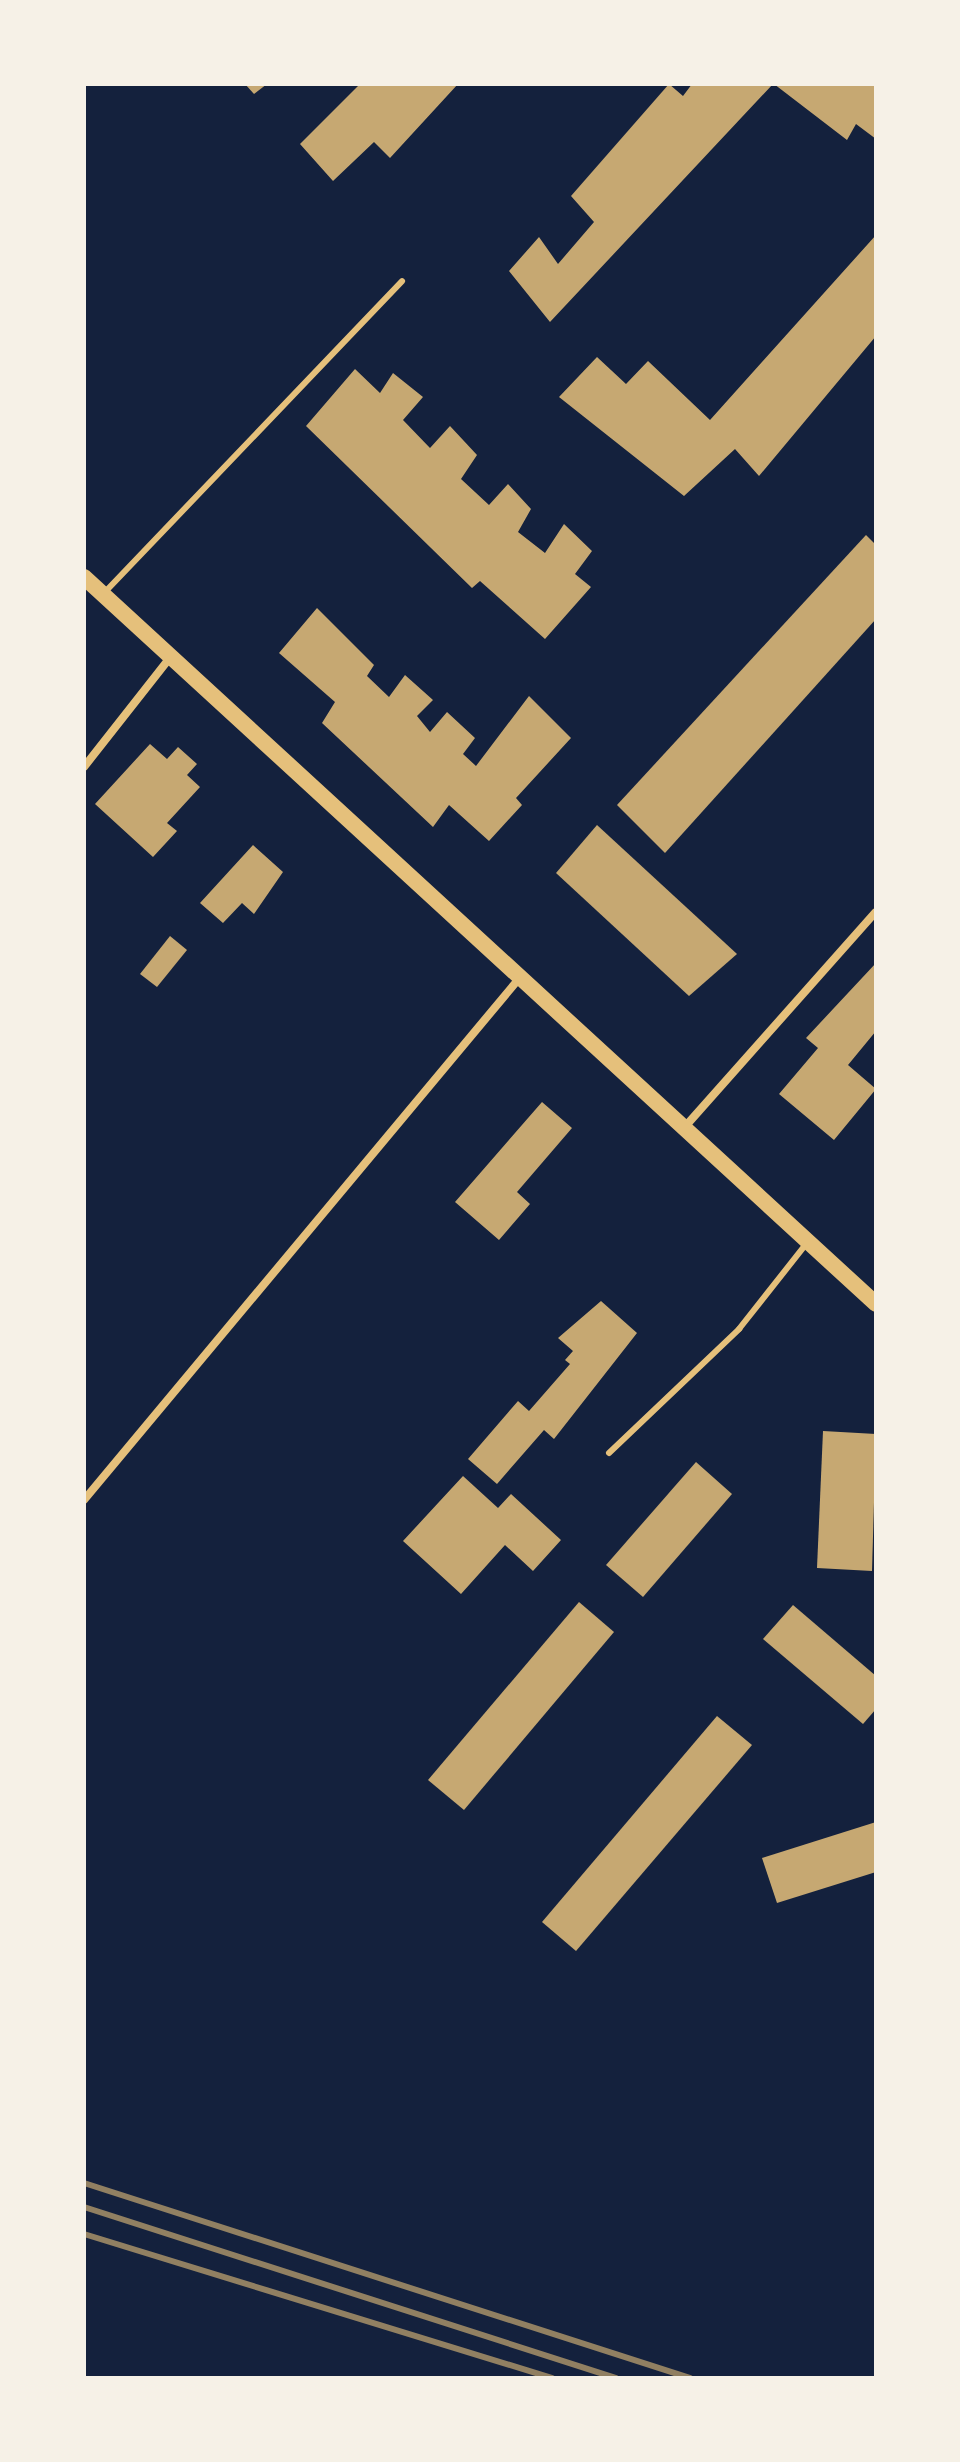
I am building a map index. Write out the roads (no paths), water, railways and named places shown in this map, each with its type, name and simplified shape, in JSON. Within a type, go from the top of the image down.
[{"type":"main road","points":[[84,577],[517,981],[876,1304]]},
{"type":"street","points":[[84,767],[169,659]]},
{"type":"street","points":[[683,1129],[876,912]]},
{"type":"street","points":[[84,1500],[517,981]]},
{"type":"lane","points":[[102,595],[402,281]]},
{"type":"lane","points":[[609,1453],[739,1329],[807,1243]]},
{"type":"railway","points":[[84,2183],[690,2378]]},
{"type":"railway","points":[[84,2207],[616,2378]]},
{"type":"railway","points":[[84,2234],[552,2378]]}]
